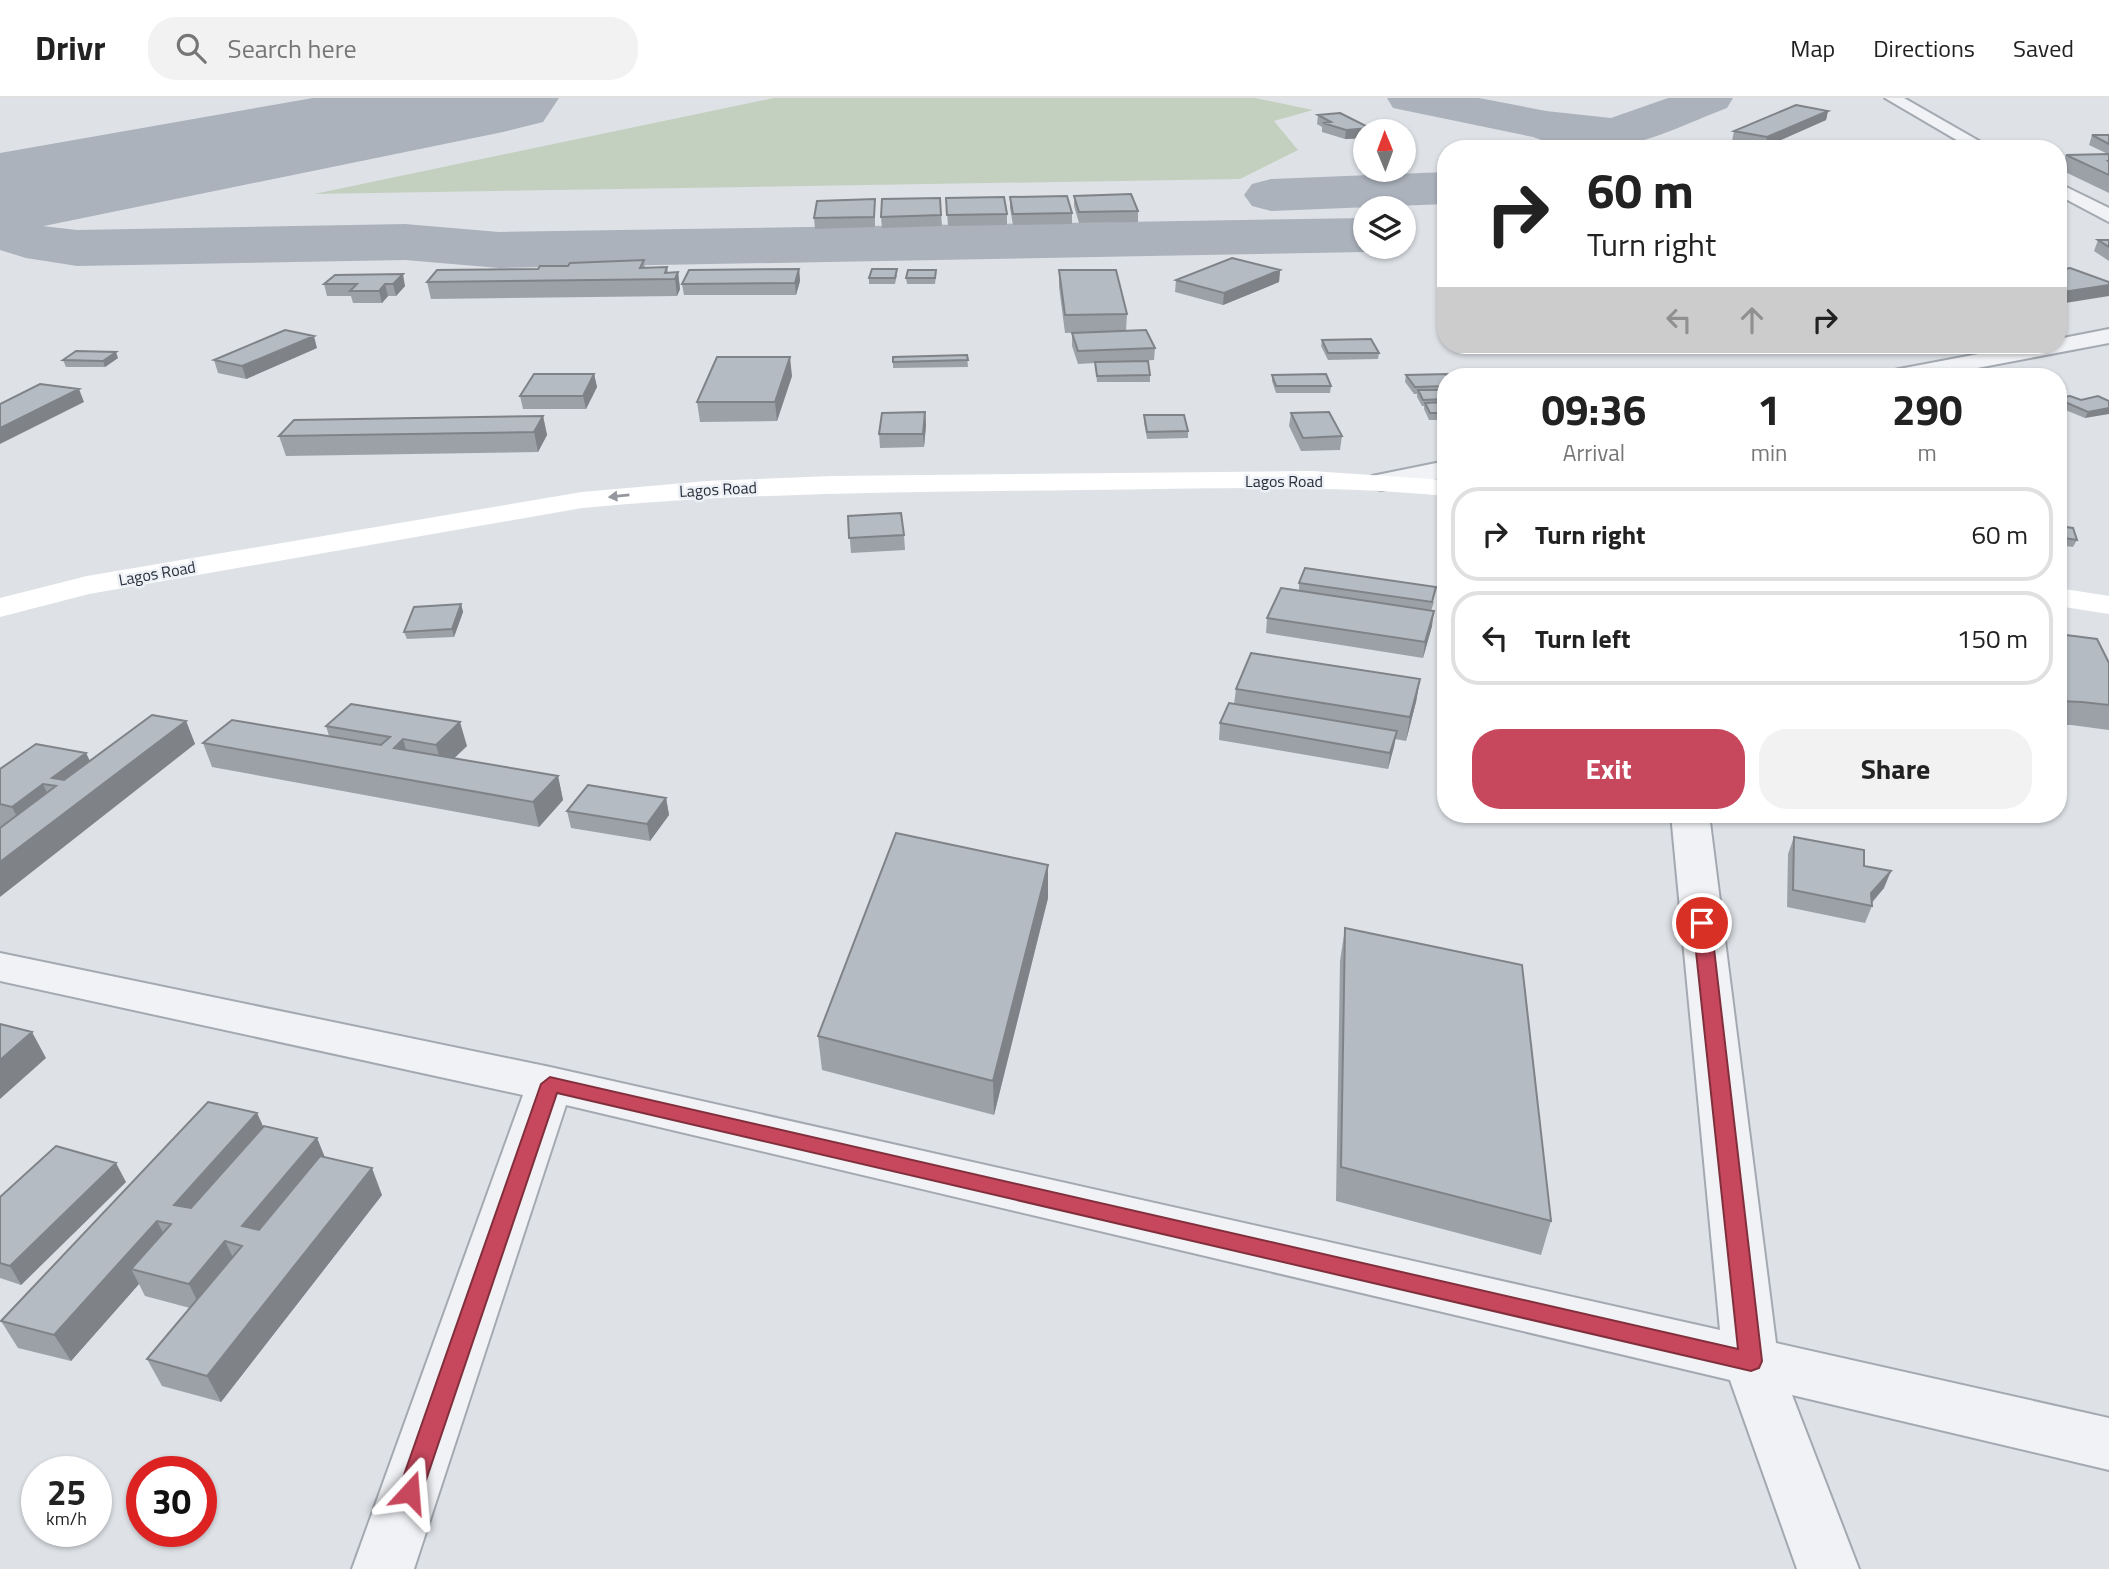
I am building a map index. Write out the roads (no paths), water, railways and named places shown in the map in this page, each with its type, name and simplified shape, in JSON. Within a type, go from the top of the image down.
[{"type":"main road","name":"Lagos Road","points":[[0,608],[98,583],[582,500],[652,493],[869,484],[1382,482],[1437,487]]},
{"type":"main road","name":"Lagos Road","points":[[0,625],[147,594],[446,543],[654,512],[819,501],[1106,498],[1317,497],[1437,504]]},
{"type":"main road","points":[[2067,580],[2109,586]]},
{"type":"main road","points":[[2067,599],[2109,606]]},
{"type":"street","points":[[1893,98],[1970,140]]},
{"type":"street","points":[[2067,193],[2109,216]]},
{"type":"street","points":[[2067,344],[2109,336]]},
{"type":"street","points":[[1941,368],[2014,354]]},
{"type":"street","points":[[1382,482],[1437,471]]},
{"type":"street","points":[[1691,823],[1751,1361],[1828,1569]]},
{"type":"street","points":[[0,967],[550,1084],[2109,1444]]},
{"type":"street","points":[[383,1569],[550,1084]]}]
